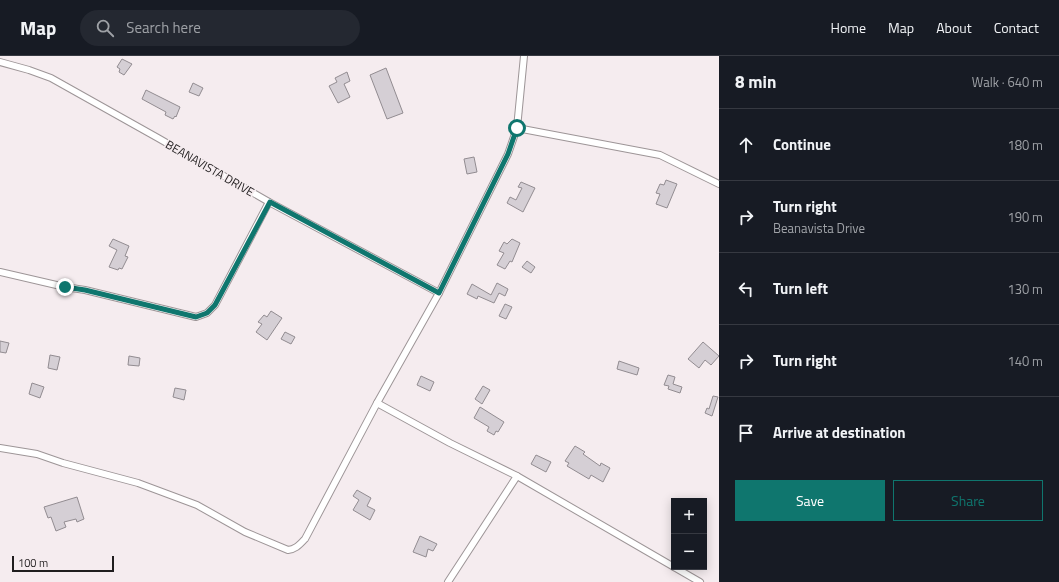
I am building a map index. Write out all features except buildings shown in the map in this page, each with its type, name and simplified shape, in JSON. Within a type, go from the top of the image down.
[{"type":"street","points":[[0,448],[37,454],[63,463],[138,483],[198,505],[245,532],[288,550],[295,548],[305,539],[377,403],[439,293],[508,154],[517,128],[524,56]]},
{"type":"street","name":"BEANAVISTA DRIVE","points":[[0,62],[51,78],[270,202],[439,293]]},
{"type":"street","points":[[517,128],[660,155],[719,184]]},
{"type":"street","points":[[0,272],[65,287],[85,290],[196,317],[207,313],[215,305],[270,202]]},
{"type":"street","points":[[377,403],[450,443],[517,476],[671,565]]},
{"type":"street","points":[[448,582],[517,476]]},
{"type":"street","points":[[679,570],[700,582]]},
{"type":"route","points":[[65,287],[85,290],[196,317],[207,313],[215,305],[270,202],[439,293],[508,154],[517,128]]}]
